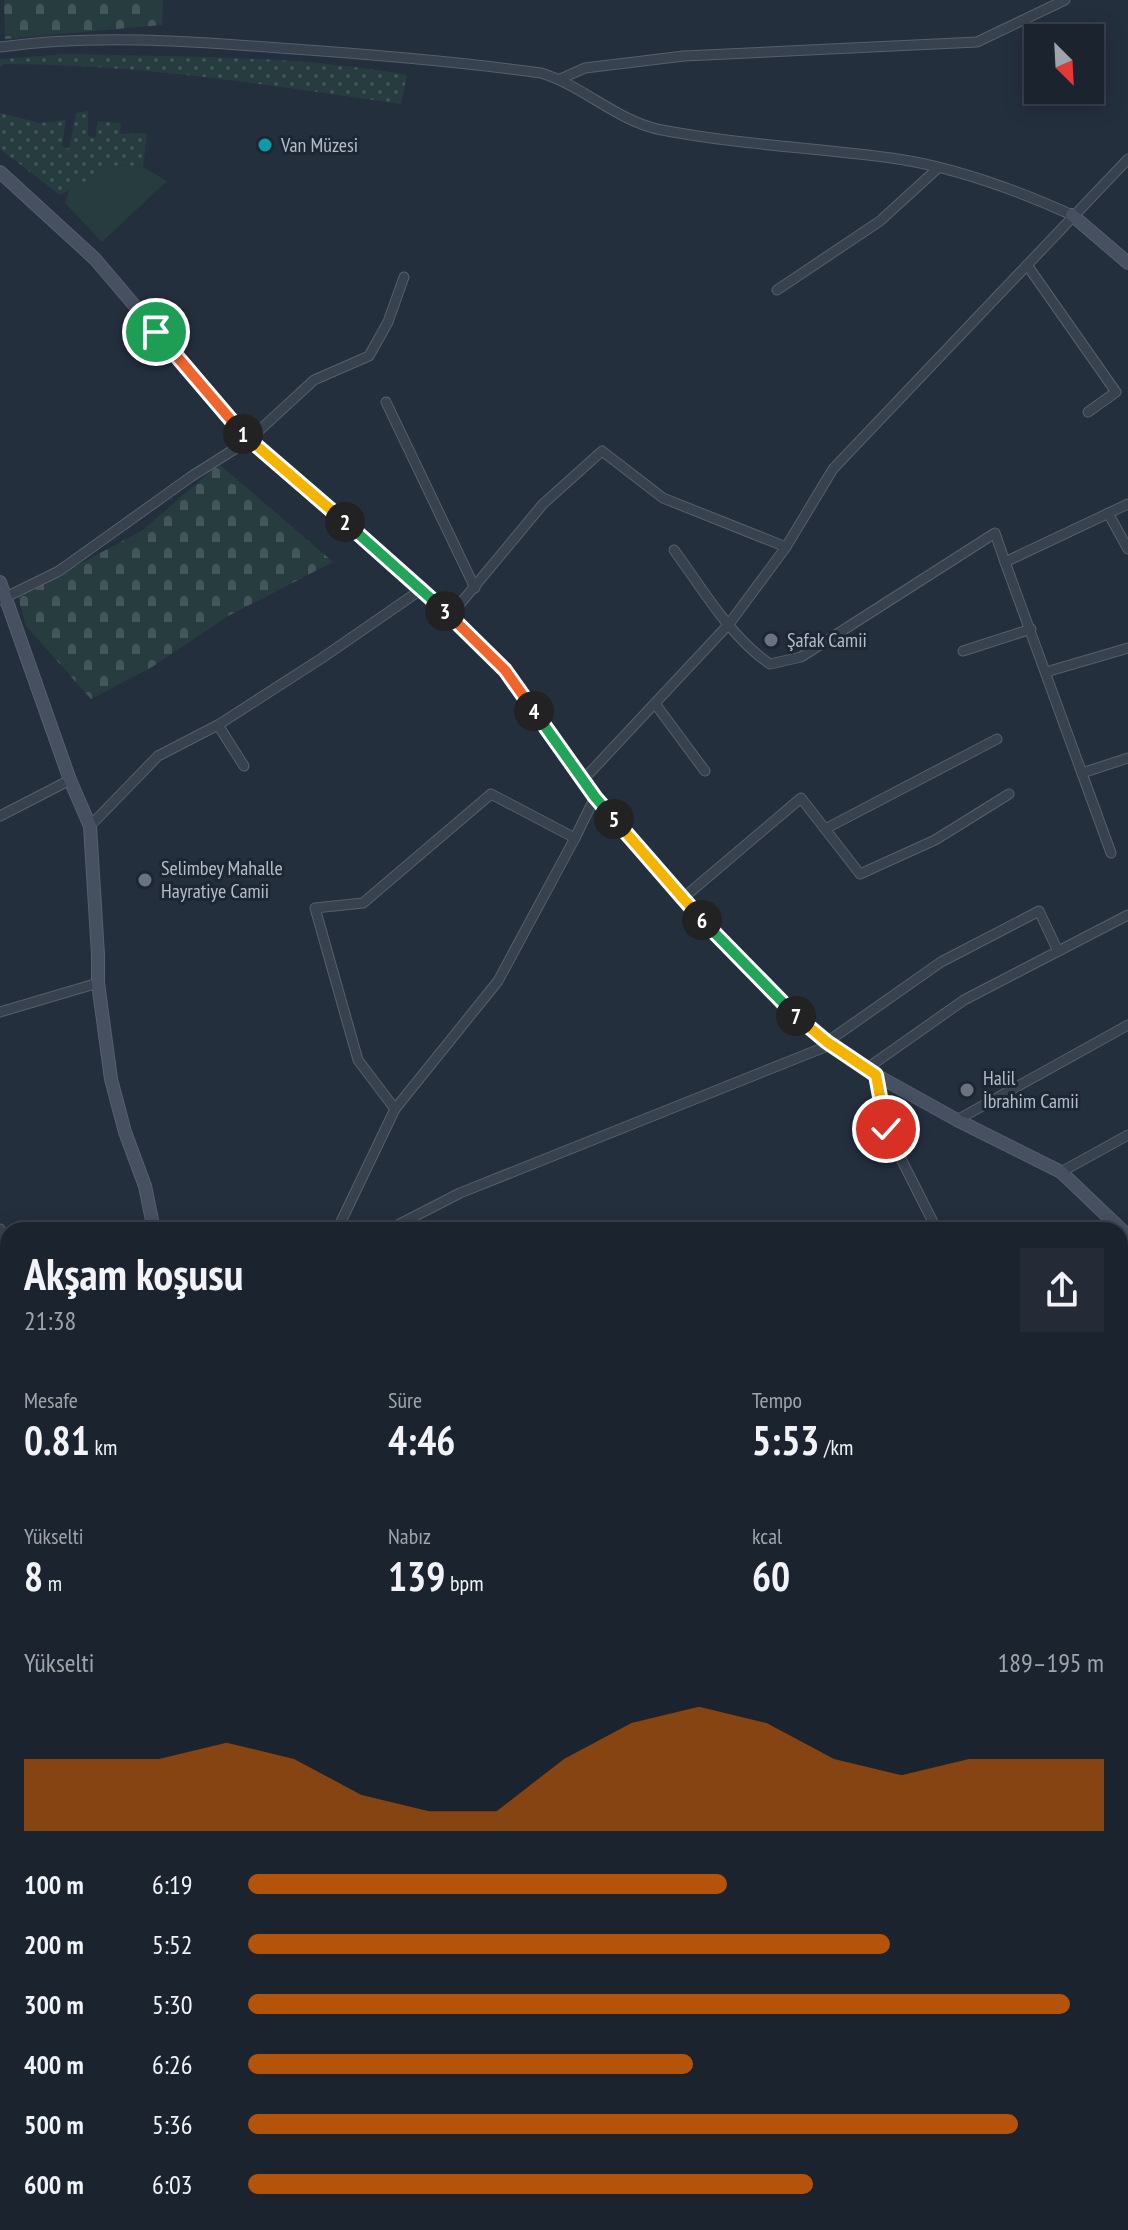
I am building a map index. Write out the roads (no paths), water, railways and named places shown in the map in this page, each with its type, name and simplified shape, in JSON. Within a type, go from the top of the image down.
[{"type":"street","points":[[560,79],[585,68],[684,56],[977,42],[1065,0]]},
{"type":"street","points":[[0,47],[127,40],[223,43],[541,73],[560,79],[623,116],[659,130],[775,147],[901,159],[1028,194],[1072,215],[1128,263]]},
{"type":"street","points":[[583,780],[729,624],[786,547],[833,469],[1128,159]]},
{"type":"street","points":[[777,290],[880,221],[937,169]]},
{"type":"street","points":[[0,172],[95,259],[249,440],[422,589],[505,670],[595,797],[682,899],[788,1009],[828,1043],[871,1072],[957,1120],[1061,1172],[1113,1222]]},
{"type":"street","points":[[1027,265],[1116,392],[1088,412]]},
{"type":"street","points":[[4,599],[59,571],[192,476],[249,440],[314,380],[369,356],[388,322],[404,277]]},
{"type":"street","points":[[386,402],[475,588]]},
{"type":"street","points":[[450,616],[543,504],[602,451],[663,498],[786,547]]},
{"type":"street","points":[[1005,562],[1128,504]]},
{"type":"street","points":[[1108,513],[1128,549]]},
{"type":"street","points":[[674,550],[729,624],[756,655],[770,664],[801,657],[995,533],[1111,853]]},
{"type":"street","points":[[0,582],[70,780],[90,826],[98,983],[111,1079],[125,1132],[145,1186],[152,1222]]},
{"type":"street","points":[[90,826],[158,756],[218,725],[422,589]]},
{"type":"street","points":[[963,651],[1031,629]]},
{"type":"street","points":[[1046,672],[1128,648]]},
{"type":"street","points":[[656,705],[705,771]]},
{"type":"street","points":[[218,725],[244,766]]},
{"type":"street","points":[[825,829],[997,739]]},
{"type":"street","points":[[1082,773],[1128,758]]},
{"type":"street","points":[[0,816],[70,780]]},
{"type":"street","points":[[395,1109],[358,1060],[315,908],[363,903],[491,794],[575,838]]},
{"type":"street","points":[[682,899],[801,798],[860,874],[935,840],[1009,794]]},
{"type":"street","points":[[341,1222],[395,1109],[498,981],[595,797]]},
{"type":"street","points":[[404,1222],[460,1193],[828,1043],[941,962],[1039,911],[1058,951]]},
{"type":"street","points":[[871,1072],[964,1000],[1128,915]]},
{"type":"street","points":[[0,1012],[98,983]]},
{"type":"street","points":[[957,1120],[1128,1025]]},
{"type":"street","points":[[871,1072],[889,1137],[933,1222]]},
{"type":"street","points":[[1061,1172],[1128,1135]]},
{"type":"place","name":"Van Müzesi","points":[[265,145]]},
{"type":"place","name":"Şafak Camii","points":[[771,640]]},
{"type":"place","name":"Selimbey Mahalle Hayratiye Camii","points":[[145,880]]},
{"type":"place","name":"Halil İbrahim Camii","points":[[967,1090]]}]
